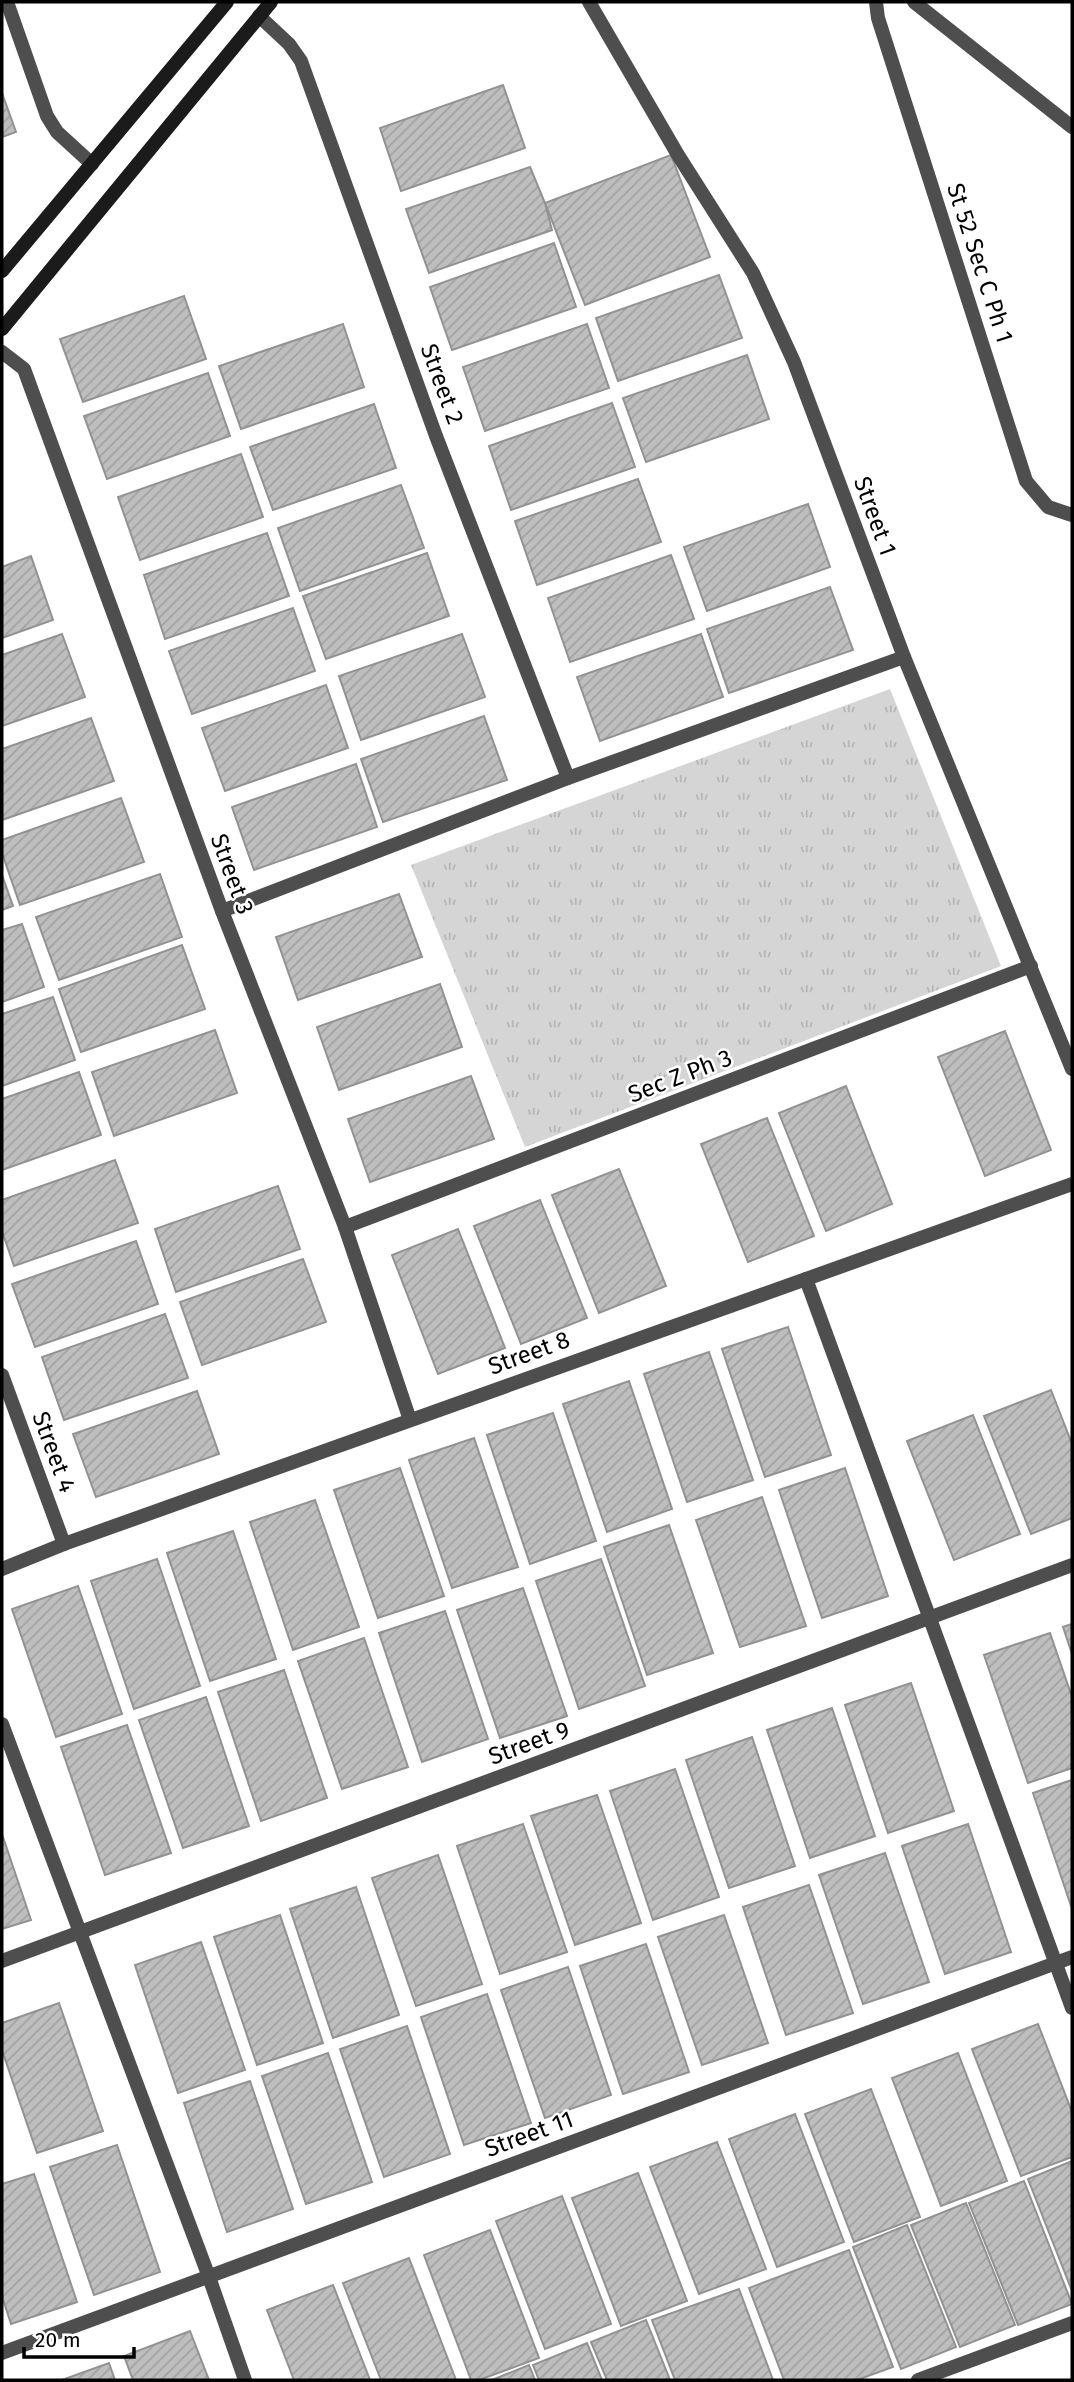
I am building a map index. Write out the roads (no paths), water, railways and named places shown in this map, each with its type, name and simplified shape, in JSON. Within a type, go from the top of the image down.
[{"type":"main road","points":[[2,271],[227,2]]},
{"type":"main road","points":[[2,329],[271,2]]},
{"type":"street","points":[[6,2],[47,116],[57,132],[92,164]]},
{"type":"street","name":"Street 1","points":[[589,2],[678,155],[753,273],[794,362],[904,657],[1072,1069]]},
{"type":"street","name":"St 52 Sec C Ph 1","points":[[876,2],[878,18],[1026,481],[1048,507],[1072,515]]},
{"type":"street","points":[[914,2],[1072,127]]},
{"type":"street","name":"Street 2","points":[[259,16],[289,44],[301,61],[436,436],[568,778]]},
{"type":"street","name":"Street 3","points":[[2,352],[24,369],[222,911],[345,1227],[410,1420]]},
{"type":"street","points":[[222,911],[568,778],[904,657]]},
{"type":"street","name":"Sec Z Ph 3","points":[[345,1227],[1031,966]]},
{"type":"street","name":"Street 8","points":[[2,1569],[64,1544],[1072,1184]]},
{"type":"street","points":[[806,1279],[1072,2008]]},
{"type":"street","name":"Street 4","points":[[2,1375],[64,1544]]},
{"type":"street","name":"Street 9","points":[[2,1962],[1072,1565]]},
{"type":"street","points":[[2,1724],[245,2380]]},
{"type":"street","name":"Street 11","points":[[2,2353],[1072,1957]]},
{"type":"street","points":[[918,2380],[1072,2323]]}]
